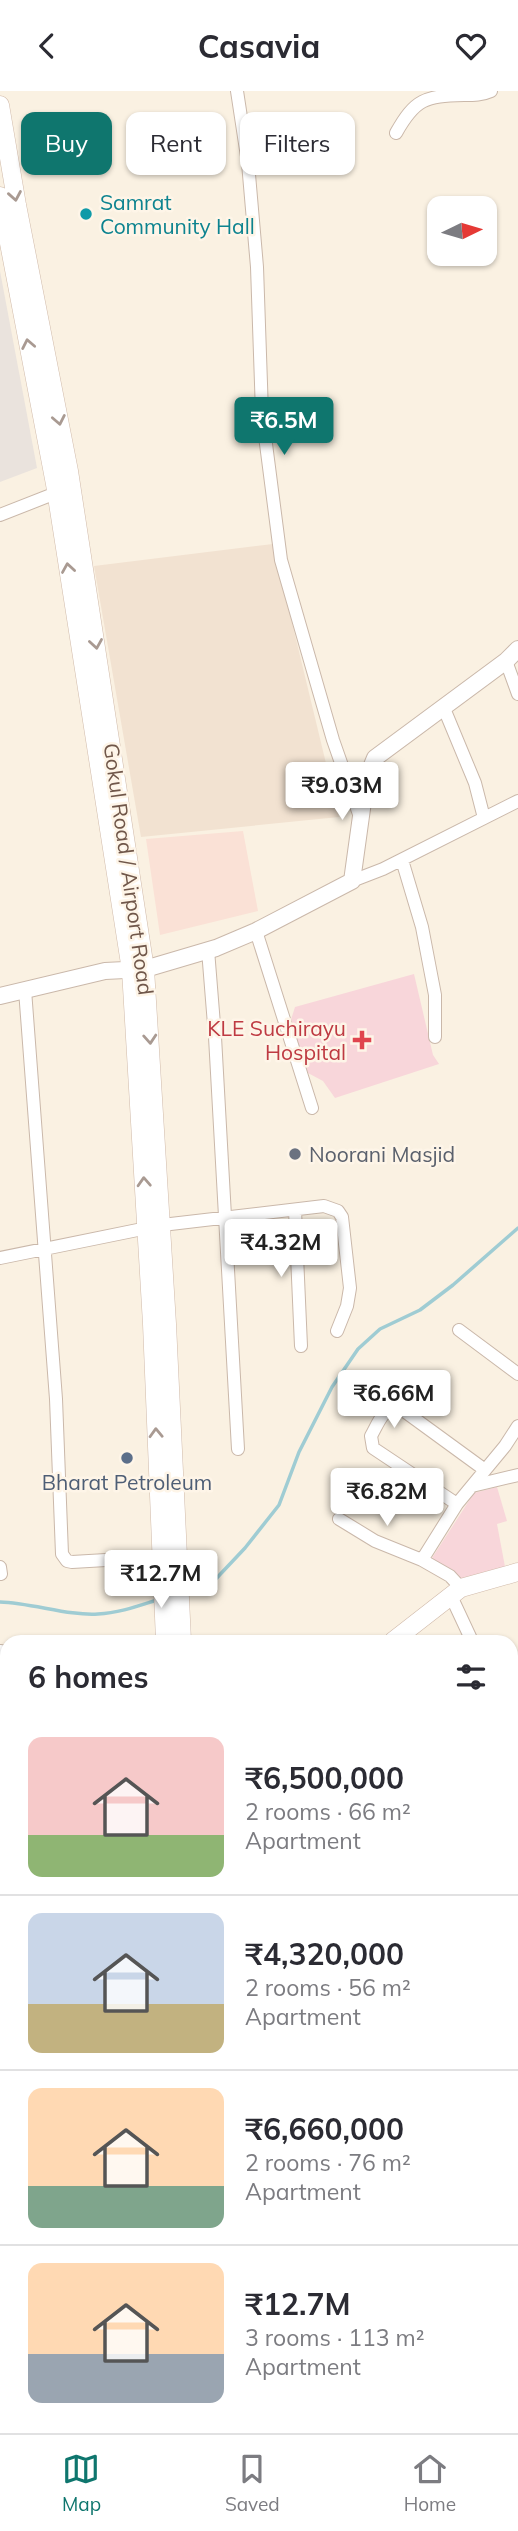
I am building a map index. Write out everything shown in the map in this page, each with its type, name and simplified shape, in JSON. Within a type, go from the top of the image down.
[{"type":"main road","name":"Gokul Road / Airport Road","points":[[0,105],[64,490],[138,969],[154,1227],[170,1576],[165,1635]]},
{"type":"main road","name":"Gokul Road / Airport Road","points":[[0,196],[64,490]]},
{"type":"main road","points":[[401,1635],[456,1592],[518,1572]]},
{"type":"main road","name":"Gokul Road / Airport Road","points":[[170,1576],[181,1635]]},
{"type":"street","points":[[237,91],[248,163],[257,278],[262,413],[281,560],[333,740],[361,821]]},
{"type":"street","points":[[396,133],[408,112],[418,103],[442,96],[483,95],[491,91]]},
{"type":"street","points":[[0,515],[64,490]]},
{"type":"street","points":[[352,881],[366,780],[375,758],[506,661],[518,649]]},
{"type":"street","points":[[506,661],[518,694]]},
{"type":"street","points":[[443,706],[475,783],[484,818]]},
{"type":"street","points":[[0,996],[105,971],[138,969],[208,950],[256,931],[352,881],[402,860],[518,801]]},
{"type":"street","points":[[402,860],[420,916],[433,981],[435,1037]]},
{"type":"street","points":[[256,931],[312,1108]]},
{"type":"street","points":[[208,950],[238,1449]]},
{"type":"street","points":[[25,990],[56,1399],[62,1554],[67,1561],[72,1562],[106,1560]]},
{"type":"street","points":[[0,1258],[154,1227],[332,1207],[342,1217],[350,1288],[347,1306],[337,1331]]},
{"type":"street","points":[[295,1210],[301,1346]]},
{"type":"street","points":[[459,1330],[518,1374]]},
{"type":"street","points":[[457,1504],[373,1448],[371,1436],[386,1411],[392,1407],[400,1408],[485,1470]]},
{"type":"street","points":[[422,1560],[457,1504],[518,1426]]},
{"type":"street","points":[[472,1486],[518,1475]]},
{"type":"street","points":[[339,1519],[375,1541],[422,1560],[450,1576],[470,1635]]},
{"type":"street","points":[[0,1567],[1,1574]]},
{"type":"shaded area","points":[[0,271],[37,468],[0,482]]},
{"type":"shaded area","points":[[273,544],[339,817],[141,837],[94,566]]},
{"type":"shaded area","points":[[243,831],[258,911],[160,935],[146,839]]},
{"type":"shaded area","name":"KLE Suchirayu Hospital","points":[[414,974],[433,1055],[439,1064],[335,1098],[323,1081],[308,1073],[289,1026],[295,1007]]},
{"type":"shaded area","points":[[497,1487],[507,1521],[497,1524],[506,1572],[462,1581],[432,1558],[474,1493]]},
{"type":"waterway","points":[[185,1591],[212,1583],[245,1548],[279,1505],[299,1452],[332,1387],[358,1349],[380,1329],[420,1310],[518,1228]]},
{"type":"waterway","points":[[0,1602],[98,1614],[121,1611],[157,1600]]},
{"type":"place","name":"Samrat Community Hall","points":[[86,214]]},
{"type":"place","name":"KLE Suchirayu Hospital","points":[[362,1040]]},
{"type":"place","name":"Noorani Masjid","points":[[295,1154]]},
{"type":"place","name":"Bharat Petroleum","points":[[127,1458]]}]
